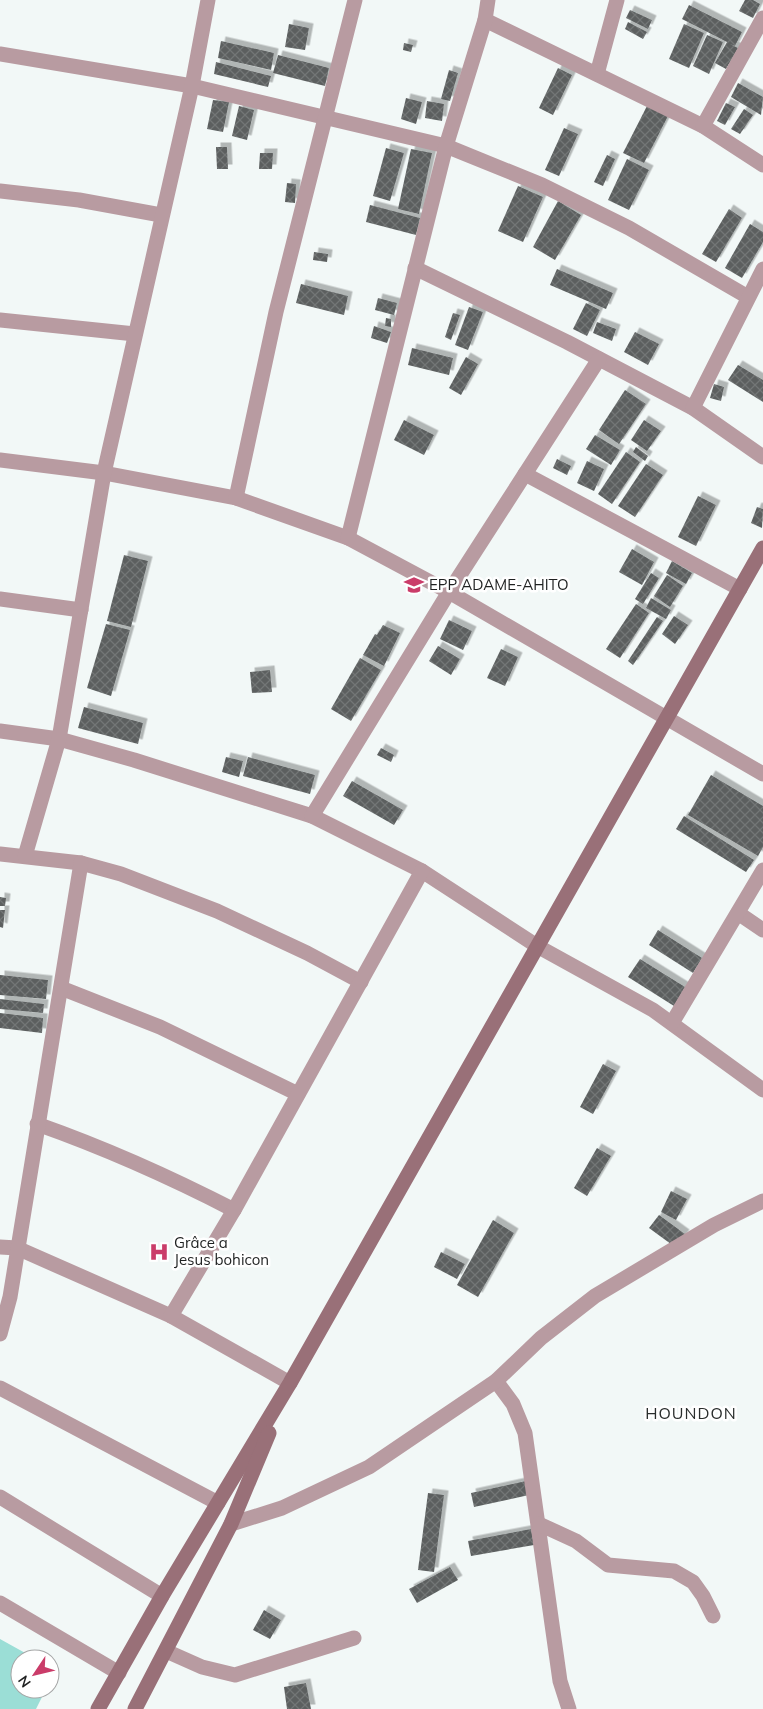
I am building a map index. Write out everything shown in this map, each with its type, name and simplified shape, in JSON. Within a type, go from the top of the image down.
[{"type":"main road","points":[[98,1709],[162,1596],[290,1383],[763,548]]},
{"type":"main road","points":[[135,1709],[231,1524],[290,1383]]},
{"type":"street","points":[[25,856],[58,739],[104,473],[161,215],[192,86],[208,0]]},
{"type":"street","points":[[236,498],[276,312],[355,0]]},
{"type":"street","points":[[348,538],[446,146],[485,20],[488,0]]},
{"type":"street","points":[[597,74],[617,0]]},
{"type":"street","points":[[703,126],[763,18]]},
{"type":"street","points":[[485,20],[703,126],[763,165]]},
{"type":"street","points":[[0,54],[192,86],[446,146],[542,185],[629,228],[748,297]]},
{"type":"street","points":[[0,191],[79,200],[161,215]]},
{"type":"street","points":[[415,268],[693,408],[763,457]]},
{"type":"street","points":[[693,408],[763,269]]},
{"type":"street","points":[[0,320],[135,334]]},
{"type":"street","points":[[312,816],[449,592],[599,359]]},
{"type":"street","points":[[0,460],[104,473],[236,498],[348,538],[449,592],[763,774]]},
{"type":"street","points":[[525,474],[740,589]]},
{"type":"street","points":[[0,599],[81,610]]},
{"type":"street","points":[[0,731],[58,739],[134,760],[312,816],[422,872],[538,946],[654,1010],[763,1090]]},
{"type":"street","points":[[0,854],[81,863],[121,874],[217,911],[307,953],[361,982]]},
{"type":"street","points":[[0,1334],[10,1297],[81,863]]},
{"type":"street","points":[[672,1023],[763,870]]},
{"type":"street","points":[[171,1316],[234,1210],[422,872]]},
{"type":"street","points":[[738,913],[763,930]]},
{"type":"street","points":[[61,988],[160,1027],[298,1094]]},
{"type":"street","points":[[37,1124],[101,1147],[170,1178],[234,1210]]},
{"type":"street","points":[[231,1524],[282,1508],[370,1467],[496,1381],[541,1338],[595,1296],[714,1225],[763,1201]]},
{"type":"street","points":[[0,1246],[17,1248],[171,1316],[290,1383]]},
{"type":"street","points":[[496,1381],[512,1404],[525,1433],[560,1681],[569,1709]]},
{"type":"street","points":[[0,1388],[218,1503]]},
{"type":"street","points":[[0,1497],[162,1596]]},
{"type":"street","points":[[539,1524],[576,1541],[608,1565],[674,1571],[693,1582],[703,1596],[713,1616]]},
{"type":"street","points":[[0,1603],[119,1672]]},
{"type":"street","points":[[166,1651],[202,1667],[235,1675],[354,1638]]},
{"type":"shaded area","points":[[0,1639],[18,1649],[10,1649],[10,1699],[41,1699],[36,1709],[0,1709]]},
{"type":"building","points":[[745,0],[753,0],[760,4],[753,18],[739,11]]},
{"type":"building","points":[[689,5],[742,32],[735,46],[730,44],[738,48],[726,69],[715,63],[727,42],[682,19]]},
{"type":"building","points":[[630,10],[652,20],[648,29],[626,18]]},
{"type":"building","points":[[628,22],[647,32],[643,39],[625,29]]},
{"type":"building","points":[[289,24],[309,28],[305,50],[285,47]]},
{"type":"building","points":[[684,24],[704,33],[689,68],[669,59]]},
{"type":"building","points":[[707,35],[723,42],[709,74],[693,66]]},
{"type":"building","points":[[221,41],[274,53],[271,70],[218,58]]},
{"type":"building","points":[[404,43],[413,45],[411,52],[403,50]]},
{"type":"building","points":[[278,55],[329,68],[325,86],[273,73]]},
{"type":"building","points":[[216,62],[271,76],[268,87],[214,74]]},
{"type":"building","points":[[558,68],[572,75],[553,115],[539,108]]},
{"type":"building","points":[[449,70],[458,73],[450,101],[441,99]]},
{"type":"building","points":[[738,83],[763,97],[761,115],[731,97]]},
{"type":"building","points":[[406,98],[422,102],[416,124],[401,119]]},
{"type":"building","points":[[213,100],[229,102],[223,132],[207,129]]},
{"type":"building","points":[[427,101],[444,104],[442,121],[425,118]]},
{"type":"building","points":[[726,103],[735,107],[725,125],[717,121]]},
{"type":"building","points":[[648,104],[669,114],[644,163],[623,153]]},
{"type":"building","points":[[239,106],[254,110],[247,140],[232,136]]},
{"type":"building","points":[[744,109],[753,115],[740,134],[731,129]]},
{"type":"building","points":[[564,128],[578,134],[559,176],[545,170]]},
{"type":"building","points":[[216,147],[227,147],[228,169],[217,169]]},
{"type":"building","points":[[386,148],[404,153],[390,201],[373,196]]},
{"type":"building","points":[[411,149],[432,153],[419,214],[398,209]]},
{"type":"building","points":[[260,153],[273,153],[272,169],[259,169]]},
{"type":"building","points":[[607,155],[615,159],[603,186],[594,182]]},
{"type":"building","points":[[627,159],[649,170],[629,210],[608,200]]},
{"type":"building","points":[[287,183],[296,184],[295,203],[285,202]]},
{"type":"building","points":[[518,186],[543,197],[523,242],[498,231]]},
{"type":"building","points":[[558,201],[581,215],[555,260],[533,247]]},
{"type":"building","points":[[370,205],[420,218],[416,235],[366,222]]},
{"type":"building","points":[[729,209],[742,218],[716,262],[702,254]]},
{"type":"building","points":[[750,224],[763,232],[763,242],[742,278],[725,268]]},
{"type":"building","points":[[314,252],[328,254],[327,262],[313,260]]},
{"type":"building","points":[[557,269],[613,293],[606,309],[550,285]]},
{"type":"building","points":[[301,284],[348,296],[344,315],[296,303]]},
{"type":"building","points":[[378,298],[397,303],[394,315],[375,310]]},
{"type":"building","points":[[586,303],[600,310],[587,336],[573,329]]},
{"type":"building","points":[[469,307],[483,312],[468,350],[455,345]]},
{"type":"building","points":[[453,313],[460,315],[451,340],[445,337]]},
{"type":"building","points":[[386,318],[391,319],[391,327],[385,326]]},
{"type":"building","points":[[597,322],[616,329],[612,341],[593,333]]},
{"type":"building","points":[[374,326],[391,332],[387,343],[371,338]]},
{"type":"building","points":[[635,332],[659,344],[648,365],[624,352]]},
{"type":"building","points":[[412,348],[453,358],[449,375],[408,365]]},
{"type":"building","points":[[466,357],[478,364],[461,395],[449,388]]},
{"type":"building","points":[[738,365],[763,380],[763,402],[728,380]]},
{"type":"building","points":[[714,384],[724,387],[721,401],[710,398]]},
{"type":"building","points":[[625,390],[646,404],[619,444],[599,430]]},
{"type":"building","points":[[404,420],[434,435],[424,455],[394,440]]},
{"type":"building","points":[[644,420],[661,431],[647,451],[631,440]]},
{"type":"building","points":[[595,435],[620,450],[611,465],[586,449]]},
{"type":"building","points":[[636,447],[648,456],[645,461],[633,452]]},
{"type":"building","points":[[626,452],[640,462],[612,504],[598,494]]},
{"type":"building","points":[[557,459],[571,466],[567,475],[553,468]]},
{"type":"building","points":[[587,461],[604,469],[594,491],[577,483]]},
{"type":"building","points":[[646,464],[663,475],[635,517],[618,506]]},
{"type":"building","points":[[698,496],[716,505],[696,546],[678,537]]},
{"type":"building","points":[[757,507],[763,509],[762,528],[751,523]]},
{"type":"building","points":[[632,549],[654,562],[642,585],[619,572]]},
{"type":"building","points":[[124,555],[148,561],[131,627],[107,621]]},
{"type":"building","points":[[672,561],[692,573],[686,584],[666,573]]},
{"type":"building","points":[[651,573],[659,578],[643,604],[635,599]]},
{"type":"building","points":[[667,575],[683,586],[670,607],[654,596]]},
{"type":"building","points":[[651,598],[671,610],[666,619],[646,608]]},
{"type":"building","points":[[636,604],[649,613],[620,658],[606,649]]},
{"type":"building","points":[[674,616],[688,625],[675,644],[662,634]]},
{"type":"building","points":[[657,617],[663,621],[633,665],[628,661]]},
{"type":"building","points":[[449,620],[472,631],[463,650],[440,639]]},
{"type":"building","points":[[106,624],[130,630],[111,696],[87,688]]},
{"type":"building","points":[[383,625],[400,633],[384,666],[363,655],[375,634],[377,635]]},
{"type":"building","points":[[438,646],[460,659],[451,675],[429,661]]},
{"type":"building","points":[[501,649],[518,657],[505,686],[487,678]]},
{"type":"building","points":[[360,658],[381,670],[351,721],[331,709]]},
{"type":"building","points":[[270,670],[272,692],[252,693],[250,672]]},
{"type":"building","points":[[84,707],[143,723],[138,744],[78,728]]},
{"type":"building","points":[[381,748],[394,755],[391,762],[377,755]]},
{"type":"building","points":[[226,757],[243,761],[239,777],[222,772]]},
{"type":"building","points":[[248,757],[315,775],[310,794],[243,776]]},
{"type":"building","points":[[711,775],[763,806],[763,847],[758,856],[688,815]]},
{"type":"building","points":[[352,781],[403,810],[394,825],[343,796]]},
{"type":"building","points":[[684,816],[754,860],[746,872],[676,829]]},
{"type":"building","points":[[0,897],[6,898],[5,906],[0,906]]},
{"type":"building","points":[[0,910],[5,910],[3,928],[0,927]]},
{"type":"building","points":[[658,930],[702,958],[693,973],[649,945]]},
{"type":"building","points":[[640,959],[685,987],[674,1006],[628,977]]},
{"type":"building","points":[[0,975],[48,980],[46,999],[0,995]]},
{"type":"building","points":[[0,999],[44,1004],[43,1013],[0,1009]]},
{"type":"building","points":[[0,1013],[43,1018],[42,1033],[0,1028]]},
{"type":"building","points":[[603,1064],[616,1071],[593,1114],[580,1107]]},
{"type":"building","points":[[597,1148],[611,1156],[587,1196],[574,1188]]},
{"type":"building","points":[[671,1191],[687,1199],[676,1220],[661,1212]]},
{"type":"building","points":[[659,1215],[685,1234],[675,1247],[649,1228]]},
{"type":"building","points":[[493,1220],[514,1233],[478,1297],[457,1285]]},
{"type":"building","points":[[441,1252],[465,1264],[457,1279],[434,1267]]},
{"type":"building","points":[[526,1481],[529,1495],[474,1507],[471,1493]]},
{"type":"building","points":[[428,1493],[444,1495],[434,1572],[418,1570]]},
{"type":"building","points":[[531,1529],[534,1545],[471,1556],[468,1541]]},
{"type":"building","points":[[450,1567],[458,1580],[417,1603],[409,1589]]},
{"type":"building","points":[[264,1610],[281,1620],[270,1639],[253,1630]]},
{"type":"building","points":[[306,1683],[311,1709],[287,1709],[284,1687]]},
{"type":"place","name":"EPP ADAME-AHITO","points":[[414,585]]},
{"type":"place","name":"Grâce a Jesus bohicon","points":[[159,1252]]},
{"type":"district","name":"HOUNDON","points":[[691,1413]]}]
